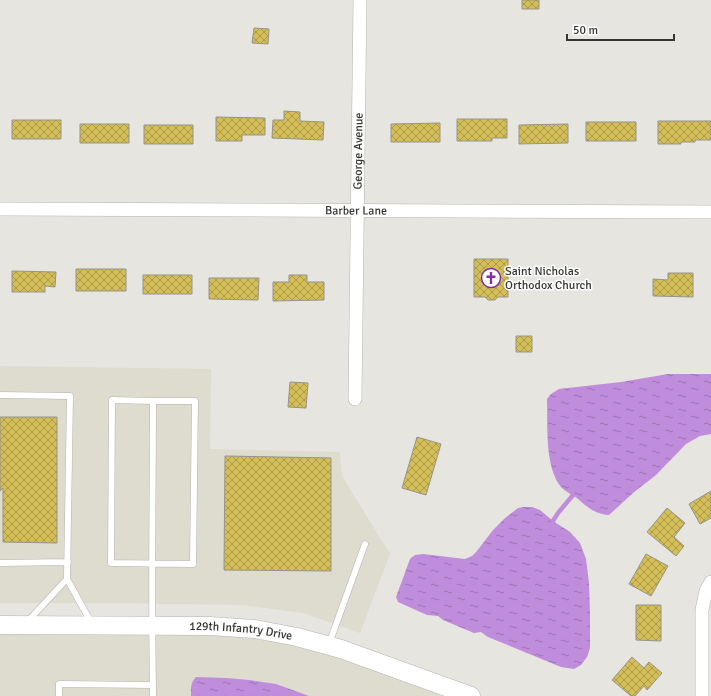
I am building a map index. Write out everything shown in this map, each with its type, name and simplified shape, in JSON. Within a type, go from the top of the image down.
[{"type":"street","name":"George Avenue","points":[[355,399],[360,0]]},
{"type":"street","name":"Barber Lane","points":[[0,209],[711,212]]},
{"type":"street","points":[[702,696],[702,610],[706,591],[711,582]]},
{"type":"street","name":"129th Infantry Drive","points":[[0,625],[209,626],[255,629],[297,637],[341,649],[466,695]]},
{"type":"lane","points":[[0,395],[70,396],[67,579],[93,625]]},
{"type":"lane","points":[[112,400],[153,401],[195,401],[193,564],[111,563],[112,400]]},
{"type":"lane","points":[[153,401],[153,696]]},
{"type":"lane","points":[[328,646],[365,544]]},
{"type":"lane","points":[[0,563],[68,562]]},
{"type":"lane","points":[[25,625],[67,579]]},
{"type":"lane","points":[[59,696],[59,684],[153,685]]},
{"type":"shaded area","points":[[0,366],[211,369],[210,449],[340,452],[342,476],[390,554],[360,633],[303,613],[243,605],[0,603]]},
{"type":"shaded area","points":[[0,634],[195,635],[270,639],[312,648],[437,693],[440,696],[0,696]]},
{"type":"water","points":[[668,374],[711,374],[711,434],[700,436],[686,444],[656,475],[609,515],[592,510],[565,491],[556,479],[552,469],[548,445],[547,399],[551,394],[559,389],[621,382]]},
{"type":"water","points":[[532,507],[540,510],[570,532],[580,543],[586,559],[589,583],[590,648],[587,657],[581,665],[574,669],[561,667],[488,637],[481,632],[474,633],[443,620],[438,616],[427,615],[398,602],[396,597],[410,559],[415,555],[423,554],[465,559],[472,556],[505,518],[518,508]]},
{"type":"water","points":[[196,677],[249,680],[276,684],[309,696],[191,696],[192,684]]},
{"type":"building","points":[[522,0],[539,0],[539,9],[522,9]]},
{"type":"building","points":[[254,28],[269,29],[268,44],[252,43]]},
{"type":"building","points":[[284,111],[300,112],[300,121],[324,122],[323,140],[272,138],[273,120],[284,120]]},
{"type":"building","points":[[216,117],[265,118],[265,135],[242,135],[242,141],[216,141]]},
{"type":"building","points":[[457,119],[507,119],[507,138],[492,138],[492,141],[457,141]]},
{"type":"building","points":[[12,120],[61,120],[61,139],[12,139]]},
{"type":"building","points":[[658,121],[711,121],[711,140],[695,140],[695,142],[681,142],[681,144],[658,144]]},
{"type":"building","points":[[586,122],[636,122],[636,141],[586,141]]},
{"type":"building","points":[[440,123],[440,142],[391,142],[391,124]]},
{"type":"building","points":[[80,124],[129,124],[129,143],[80,143]]},
{"type":"building","points":[[568,124],[568,143],[519,144],[519,125]]},
{"type":"building","points":[[144,125],[193,125],[193,144],[144,144]]},
{"type":"building","name":"Saint Nicholas Orthodox Church","points":[[474,259],[508,259],[508,297],[498,297],[495,300],[488,300],[485,297],[474,297]]},
{"type":"building","points":[[76,269],[126,269],[126,291],[76,291]]},
{"type":"building","points":[[12,271],[56,272],[55,287],[45,286],[45,292],[12,292]]},
{"type":"building","points":[[668,273],[693,273],[693,297],[653,296],[653,279],[668,280]]},
{"type":"building","points":[[143,275],[192,275],[192,294],[143,294]]},
{"type":"building","points":[[289,275],[307,275],[307,282],[324,282],[324,300],[273,301],[273,282],[289,282]]},
{"type":"building","points":[[209,278],[259,278],[258,300],[209,299]]},
{"type":"building","points":[[516,336],[532,336],[532,352],[516,352]]},
{"type":"building","points":[[290,382],[308,383],[306,408],[288,407]]},
{"type":"building","points":[[0,417],[57,417],[57,543],[3,542],[3,488],[0,491]]},
{"type":"building","points":[[417,437],[441,444],[426,495],[402,488]]},
{"type":"building","points":[[225,456],[331,458],[331,571],[224,570]]},
{"type":"building","points":[[711,491],[711,518],[700,524],[689,504]]},
{"type":"building","points":[[667,508],[685,523],[674,537],[684,546],[676,556],[647,532]]},
{"type":"building","points":[[646,554],[668,566],[651,596],[629,584]]},
{"type":"building","points":[[636,605],[661,605],[661,641],[636,640]]},
{"type":"building","points":[[632,657],[644,668],[649,662],[662,673],[647,690],[644,686],[635,696],[631,696],[612,680]]},
{"type":"waterway","points":[[553,521],[573,495]]},
{"type":"place","name":"Saint Nicholas Orthodox Church","points":[[491,278]]}]
